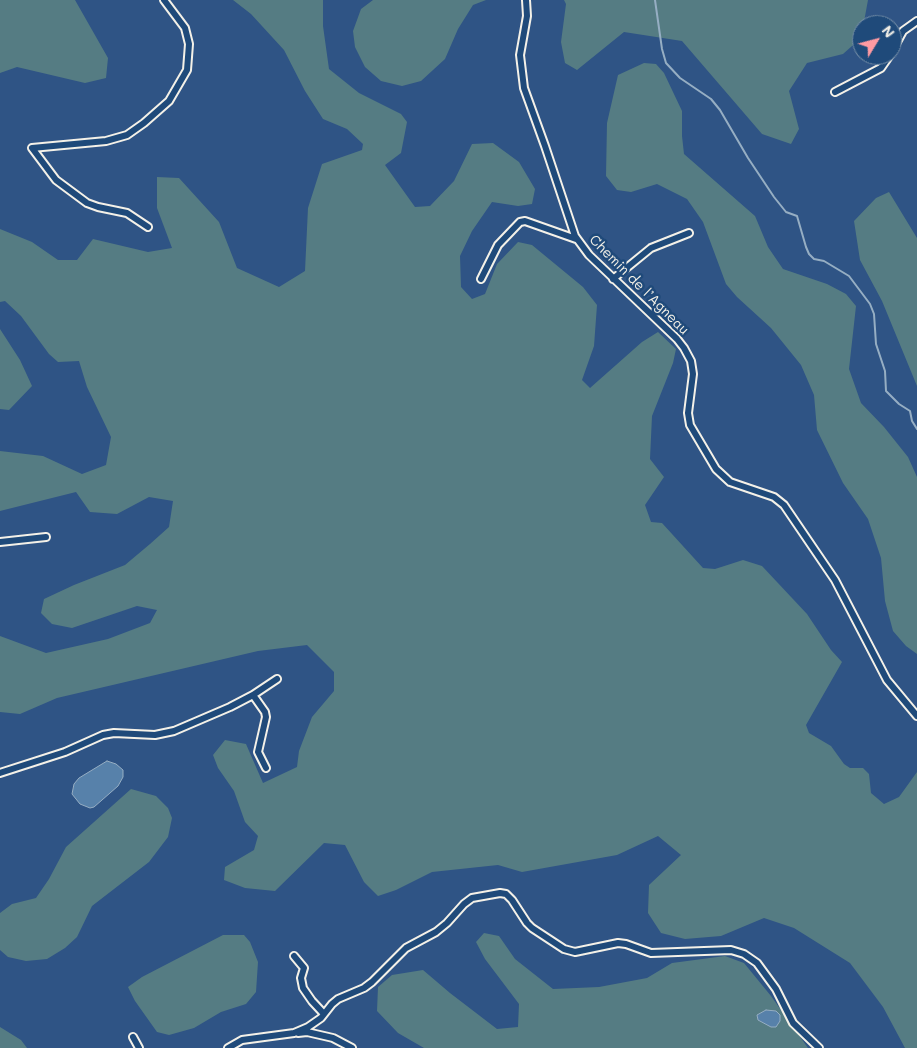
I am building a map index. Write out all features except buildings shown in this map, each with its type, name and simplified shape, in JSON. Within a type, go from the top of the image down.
[{"type":"street","points":[[148,227],[127,213],[87,203],[56,180],[32,148],[106,141],[127,134],[144,123],[169,101],[187,70],[189,44],[186,28],[164,0]]},
{"type":"street","name":"Chemin de l’Agneau","points":[[526,0],[527,16],[520,55],[524,88],[576,239],[612,279],[676,339],[688,354],[693,374],[688,413],[690,425],[716,469],[730,482],[774,497],[784,504],[835,580],[887,680],[917,716]]},
{"type":"street","points":[[902,32],[917,21]]},
{"type":"street","points":[[835,92],[881,68],[883,65]]},
{"type":"street","points":[[481,279],[498,245],[520,222],[525,221],[576,239]]},
{"type":"street","points":[[612,279],[651,248],[690,233]]},
{"type":"street","points":[[0,542],[46,537]]},
{"type":"street","points":[[0,773],[65,752],[109,733],[155,735],[174,731],[253,695],[277,679]]},
{"type":"street","points":[[253,695],[265,712],[266,717],[258,752],[266,768]]},
{"type":"street","points":[[294,1033],[308,1027],[338,999],[364,988],[372,982],[406,948],[436,932],[472,898],[500,893],[506,894],[512,900],[532,928],[564,949],[575,952],[618,943],[651,953],[731,950],[744,954],[757,963],[776,990],[793,1023],[819,1048]]},
{"type":"street","points":[[294,956],[304,968],[301,978],[303,988],[312,1002],[324,1014]]},
{"type":"street","points":[[228,1048],[248,1039],[307,1032],[333,1038],[352,1048]]},
{"type":"street","points":[[133,1037],[139,1048]]},
{"type":"green space","points":[[0,0],[75,0],[108,58],[106,78],[85,83],[17,67],[0,73]]},
{"type":"green space","points":[[233,0],[323,0],[323,26],[329,69],[359,93],[401,114],[407,122],[401,153],[385,165],[415,207],[430,206],[454,181],[472,144],[493,143],[519,162],[535,189],[532,204],[518,206],[492,202],[472,231],[460,256],[461,287],[472,299],[485,294],[497,264],[518,242],[532,245],[583,287],[597,305],[594,346],[582,380],[590,388],[642,342],[658,332],[676,349],[673,363],[652,416],[650,459],[664,477],[645,505],[651,522],[662,523],[703,568],[715,569],[743,560],[762,566],[807,614],[831,650],[842,662],[806,725],[809,733],[831,746],[844,764],[850,768],[863,768],[869,774],[871,793],[884,804],[899,797],[917,772],[917,1048],[905,1048],[883,1007],[850,963],[794,928],[764,918],[721,936],[685,939],[661,933],[648,913],[649,885],[681,855],[658,836],[617,855],[522,872],[498,865],[432,872],[396,890],[378,896],[364,882],[345,845],[324,843],[275,891],[245,888],[224,880],[225,867],[254,850],[258,836],[245,822],[234,791],[218,768],[213,755],[225,740],[246,744],[263,783],[297,767],[299,751],[312,717],[334,691],[334,672],[307,645],[258,651],[57,698],[20,714],[0,712],[0,636],[46,653],[108,639],[150,623],[157,610],[137,606],[72,628],[52,624],[41,613],[44,599],[125,565],[150,544],[169,527],[173,501],[149,497],[117,514],[90,512],[76,492],[0,511],[0,451],[43,456],[82,474],[106,465],[111,437],[87,387],[79,361],[58,362],[49,354],[21,316],[5,301],[0,302],[0,229],[32,242],[58,260],[77,260],[93,239],[148,252],[172,248],[157,208],[157,177],[179,178],[219,222],[237,268],[279,287],[305,271],[308,208],[322,164],[362,150],[363,144],[347,129],[323,119],[305,91],[284,50],[251,14]]},
{"type":"green space","points":[[373,0],[486,0],[473,5],[458,29],[445,59],[421,81],[402,86],[381,81],[365,67],[355,47],[353,31],[361,9]]},
{"type":"green space","points":[[564,0],[868,0],[865,15],[852,15],[852,46],[843,54],[807,63],[789,91],[799,129],[791,144],[762,134],[682,41],[624,32],[577,70],[565,63],[561,42],[566,4]]},
{"type":"green space","points":[[644,63],[656,64],[664,73],[682,111],[684,154],[755,216],[768,247],[783,269],[827,284],[846,294],[856,306],[849,369],[861,403],[884,427],[908,457],[917,477],[917,654],[906,646],[893,631],[885,601],[881,558],[868,519],[843,483],[817,430],[814,395],[801,365],[771,328],[737,297],[726,284],[703,222],[687,199],[657,184],[631,192],[617,190],[606,176],[607,123],[618,75]]},
{"type":"green space","points":[[889,192],[917,238],[917,386],[882,301],[860,260],[854,221],[876,198]]},
{"type":"green space","points":[[0,329],[20,360],[32,386],[9,410],[0,409]]},
{"type":"green space","points":[[131,789],[156,796],[168,808],[172,818],[168,837],[149,862],[92,906],[77,937],[65,948],[47,959],[26,961],[8,957],[0,950],[0,913],[12,904],[36,898],[49,879],[66,847]]},
{"type":"green space","points":[[484,933],[499,936],[515,959],[553,989],[599,987],[647,978],[672,963],[725,956],[744,963],[771,996],[808,1048],[424,1048],[398,1033],[377,1011],[378,987],[392,975],[423,970],[497,1029],[518,1027],[519,1004],[485,959],[476,942]]},
{"type":"green space","points":[[223,935],[244,935],[250,942],[258,962],[256,992],[246,1004],[221,1012],[194,1028],[169,1035],[157,1032],[135,1001],[128,987],[142,977]]},
{"type":"green space","points":[[0,1027],[21,1040],[27,1048],[0,1048]]},
{"type":"water","points":[[107,761],[116,764],[123,770],[123,777],[118,786],[94,807],[90,808],[80,804],[72,794],[74,784],[79,778]]},
{"type":"water","points":[[766,1010],[776,1011],[780,1015],[780,1021],[776,1027],[771,1027],[758,1020],[757,1015]]},
{"type":"waterway","points":[[655,0],[662,49],[666,63],[680,78],[711,99],[720,110],[748,158],[774,197],[786,212],[797,216],[809,254],[814,259],[824,261],[849,276],[870,304],[874,314],[876,344],[885,371],[886,391],[899,404],[910,411],[912,421],[917,429]]}]
